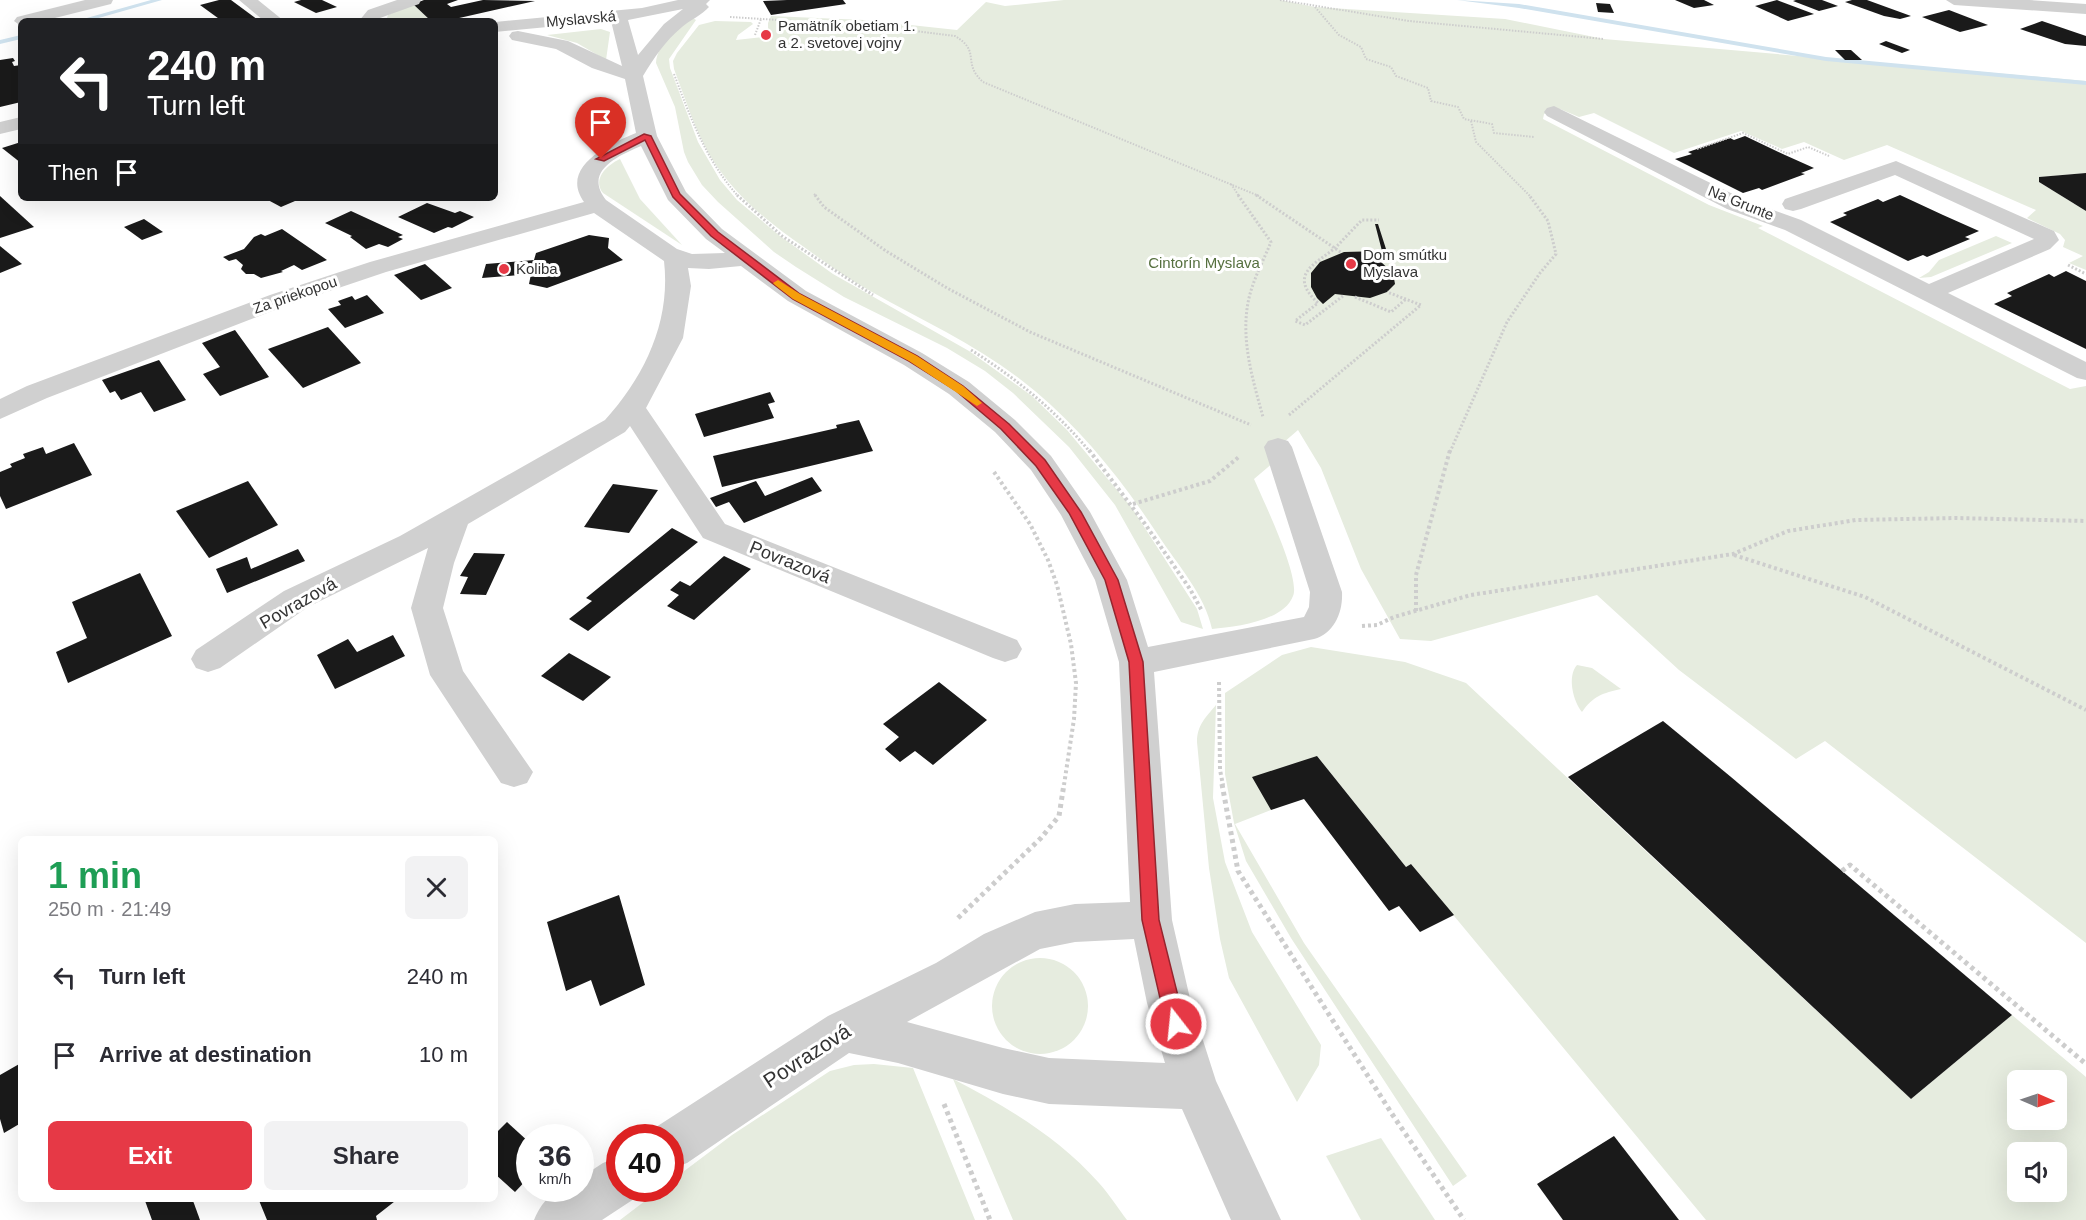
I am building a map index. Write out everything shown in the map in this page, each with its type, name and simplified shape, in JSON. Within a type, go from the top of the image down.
[{"type":"street","points":[[34,18],[105,0]]},
{"type":"street","points":[[247,0],[270,18]]},
{"type":"street","points":[[371,18],[374,14],[413,0]]},
{"type":"street","points":[[595,0],[618,16],[647,136],[676,195],[714,234],[796,296],[913,359],[959,388],[1005,426],[1041,463],[1075,512],[1111,580],[1136,662],[1151,920],[1169,1003],[1195,1087],[1256,1220]]},
{"type":"street","points":[[634,76],[655,42],[670,26],[696,6],[715,0]]},
{"type":"street","points":[[1954,0],[2086,9]]},
{"type":"street","name":"Myslavská","points":[[498,27],[618,16],[696,6]]},
{"type":"street","name":"Myslavská","points":[[498,34],[537,38],[562,45],[599,64],[634,76]]},
{"type":"street","name":"Na Grunte","points":[[1554,112],[1736,204],[1786,222],[2086,372]]},
{"type":"street","points":[[0,128],[18,124]]},
{"type":"street","points":[[647,136],[601,159],[588,174],[585,181],[586,189],[597,205],[675,257],[708,264],[744,258]]},
{"type":"street","points":[[1867,154],[2039,231],[2047,238],[2042,244],[1928,293]]},
{"type":"street","name":"Na Grunte","points":[[1793,204],[1896,167]]},
{"type":"street","name":"Za priekopou","points":[[0,410],[82,375],[279,300],[378,267],[597,205]]},
{"type":"street","name":"Povrazová","points":[[208,659],[296,599],[411,544],[615,426],[638,400],[670,338],[679,286],[675,257]]},
{"type":"street","name":"Povrazová","points":[[631,407],[714,531],[1005,649]]},
{"type":"street","points":[[1136,662],[1314,627],[1322,618],[1327,606],[1326,592],[1267,432]]},
{"type":"street","points":[[455,519],[438,563],[427,608],[447,675],[514,772]]},
{"type":"street","name":"Povrazová","points":[[684,1137],[844,1030],[951,977],[999,948],[1035,931],[1076,923],[1151,920]]},
{"type":"street","points":[[844,1030],[940,1051],[1003,1071],[1049,1081],[1195,1087]]},
{"type":"street","points":[[559,1220],[606,1189]]},
{"type":"path","points":[[1280,0],[1409,21],[1604,39]]},
{"type":"path","points":[[696,6],[761,19],[874,26],[955,36],[965,42],[971,50],[969,66],[973,74],[983,82],[1259,196],[1342,253]]},
{"type":"path","points":[[1315,7],[1339,35],[1361,47],[1366,59],[1391,67],[1396,76],[1428,88],[1431,101],[1458,107],[1464,119],[1492,124],[1494,133],[1530,137],[1592,131]]},
{"type":"path","points":[[755,35],[761,19]]},
{"type":"path","points":[[1416,611],[1416,575],[1452,443],[1507,322],[1540,273],[1556,254],[1548,221],[1532,198],[1476,142],[1471,120]]},
{"type":"path","points":[[1654,163],[1743,133],[1786,154],[1808,147],[1830,157]]},
{"type":"path","points":[[1231,184],[1244,205],[1266,230],[1270,242],[1255,276],[1244,326],[1249,367],[1267,432]]},
{"type":"path","points":[[814,194],[824,207],[886,251],[947,288],[1020,327],[1267,432]]},
{"type":"path","points":[[1343,296],[1305,326],[1295,321],[1318,303],[1308,292],[1306,272],[1312,264],[1334,248],[1362,220],[1379,220]]},
{"type":"path","points":[[1286,418],[1421,305],[1387,292]]},
{"type":"path","points":[[1355,297],[1391,312],[1406,299]]},
{"type":"path","points":[[1133,504],[1210,482],[1243,454]]},
{"type":"path","points":[[1314,627],[1377,625],[1416,611],[1471,596],[1733,554],[1788,531],[1856,520],[1956,518],[2086,521]]},
{"type":"path","points":[[1733,554],[1865,597],[2086,711]]},
{"type":"path","points":[[1842,871],[1850,865],[2086,1064]]},
{"type":"path","points":[[1238,871],[1392,1114],[1464,1220]]},
{"type":"green space","name":"Cintorín Myslava","points":[[1064,0],[1280,0],[1315,7],[1505,19],[1604,39],[2086,81],[2086,173],[2040,177],[2039,182],[2086,211],[2086,270],[2069,263],[2083,256],[2063,247],[2065,240],[2060,234],[2027,218],[2036,210],[1887,145],[1844,160],[1804,142],[1782,149],[1741,131],[1674,153],[1594,113],[1579,117],[1560,109],[1544,114],[1543,119],[1709,205],[1763,226],[1758,228],[2070,389],[2086,386],[2086,943],[1825,741],[1796,759],[1679,670],[1597,595],[1431,641],[1400,639],[1361,569],[1321,468],[1298,430],[1269,455],[1273,463],[1254,479],[1287,557],[1292,573],[1293,596],[1288,605],[1270,617],[1234,627],[1212,629],[1197,592],[1182,569],[1117,477],[1070,423],[1035,391],[997,363],[854,282],[759,213],[730,183],[713,160],[694,122],[674,69],[673,61],[677,53],[699,25],[715,21],[751,22],[753,24],[738,35],[736,40],[763,37],[768,33],[771,16],[864,20],[957,30],[986,2],[1005,6]]},
{"type":"green space","points":[[413,4],[428,18],[387,18],[388,15]]},
{"type":"green space","points":[[693,18],[696,20],[669,59],[670,68],[698,142],[720,180],[737,200],[780,236],[833,274],[969,351],[1032,396],[1067,430],[1132,508],[1197,609],[1203,629],[1181,622],[1115,505],[1069,447],[1013,393],[985,371],[947,348],[844,297],[796,267],[774,252],[702,185],[684,152],[675,107],[656,63],[664,43],[675,31]]},
{"type":"green space","points":[[601,29],[610,32],[606,60],[577,43],[547,35]]},
{"type":"green space","points":[[620,159],[640,199],[682,245],[603,193],[599,183],[602,173]]},
{"type":"green space","points":[[1996,236],[2012,243],[1931,277],[1919,278],[1929,272],[1939,260]]},
{"type":"green space","points":[[1311,647],[1405,662],[1466,683],[1911,1099],[2012,1015],[2086,1077],[2086,1220],[1706,1220],[1411,864],[1406,867],[1317,756],[1271,810],[1235,824],[1304,943],[1467,1176],[1453,1186],[1291,938],[1246,861],[1234,823],[1225,774],[1225,693],[1282,655]]},
{"type":"green space","points":[[1577,665],[1592,668],[1621,689],[1599,696],[1582,712],[1572,689],[1572,675]]},
{"type":"green space","points":[[1216,705],[1213,798],[1225,862],[1252,932],[1321,1045],[1319,1065],[1297,1102],[1229,978],[1220,939],[1209,868],[1197,742],[1200,726]]},
{"type":"green space","points":[[1040,958],[1058,962],[1074,972],[1084,988],[1088,1006],[1084,1024],[1074,1040],[1058,1050],[1040,1054],[1022,1050],[1006,1040],[996,1024],[992,1006],[996,988],[1006,972],[1022,962]]},
{"type":"green space","points":[[874,1064],[913,1068],[975,1220],[620,1220],[644,1202],[684,1202],[684,1171],[732,1135],[830,1071],[854,1065]]},
{"type":"green space","points":[[953,1079],[1012,1112],[1049,1137],[1099,1183],[1127,1220],[1013,1220]]},
{"type":"green space","points":[[1381,1138],[1435,1220],[1361,1220],[1326,1156]]},
{"type":"building","points":[[219,0],[231,0],[255,18],[218,18],[200,5]]},
{"type":"building","points":[[322,0],[337,7],[316,13],[294,2]]},
{"type":"building","points":[[424,0],[458,0],[447,4],[451,7],[483,0],[535,1],[459,18],[428,18],[413,4]]},
{"type":"building","points":[[843,0],[846,4],[771,15],[763,1]]},
{"type":"building","points":[[1675,0],[1704,0],[1714,5],[1694,8]]},
{"type":"building","points":[[1777,0],[1814,14],[1788,21],[1755,6]]},
{"type":"building","points":[[1822,0],[1838,6],[1819,11],[1793,1]]},
{"type":"building","points":[[1867,0],[1911,16],[1900,19],[1884,16],[1845,2]]},
{"type":"building","points":[[1596,3],[1610,4],[1614,13],[1598,12]]},
{"type":"building","points":[[1949,10],[1988,25],[1960,32],[1922,17]]},
{"type":"building","points":[[2042,21],[2086,36],[2086,46],[2065,44],[2020,29]]},
{"type":"building","points":[[1886,41],[1910,50],[1902,53],[1879,44]]},
{"type":"building","points":[[1835,50],[1851,50],[1862,60],[1845,60]]},
{"type":"building","points":[[13,58],[14,66],[18,65],[18,103],[0,107],[0,60]]},
{"type":"building","points":[[1745,136],[1814,168],[1801,173],[1805,174],[1762,190],[1759,188],[1743,193],[1675,159],[1692,154],[1688,152],[1730,138],[1734,140]]},
{"type":"building","points":[[18,143],[18,161],[2,148]]},
{"type":"building","points":[[2086,173],[2086,211],[2039,182],[2039,177]]},
{"type":"building","points":[[1900,195],[1979,231],[1965,237],[1970,239],[1927,257],[1923,255],[1908,261],[1830,222],[1847,215],[1843,213],[1878,199],[1883,202]]},
{"type":"building","points":[[0,196],[34,227],[0,238]]},
{"type":"building","points":[[270,201],[295,201],[281,207]]},
{"type":"building","points":[[427,203],[474,217],[452,228],[448,227],[434,233],[398,217]]},
{"type":"building","points":[[351,211],[403,235],[398,237],[403,239],[388,247],[379,244],[366,249],[350,237],[352,236],[325,223]]},
{"type":"building","points":[[144,219],[163,232],[142,240],[124,227]]},
{"type":"building","name":"Dom smútku Myslava","points":[[1375,224],[1378,224],[1386,249],[1381,262],[1393,273],[1395,284],[1387,292],[1370,298],[1335,294],[1323,304],[1311,287],[1311,273],[1320,262],[1344,252],[1382,251]]},
{"type":"building","points":[[282,229],[327,260],[302,270],[294,265],[281,271],[283,272],[261,278],[254,274],[246,274],[241,269],[243,265],[236,259],[229,261],[223,257],[244,249],[254,237],[261,234],[265,236]]},
{"type":"building","points":[[589,235],[609,238],[608,248],[623,260],[547,288],[529,284],[531,274],[482,278],[486,264],[534,260],[536,253]]},
{"type":"building","points":[[0,246],[22,264],[0,273]]},
{"type":"building","points":[[425,264],[452,288],[421,300],[394,275]]},
{"type":"building","points":[[2066,271],[2086,281],[2086,349],[1994,304],[2012,296],[2007,293],[2049,274],[2054,277]]},
{"type":"building","points":[[367,295],[384,313],[345,328],[328,309],[341,305],[338,301],[352,296],[355,300]]},
{"type":"building","points":[[328,327],[361,363],[303,388],[268,349]]},
{"type":"building","points":[[235,330],[269,377],[220,396],[203,374],[220,367],[202,343]]},
{"type":"building","points":[[159,360],[186,400],[154,412],[141,392],[121,400],[115,391],[110,393],[102,380]]},
{"type":"building","points":[[770,392],[775,402],[768,404],[774,418],[704,437],[695,414]]},
{"type":"building","points":[[859,420],[873,451],[722,487],[713,456],[837,428],[836,425]]},
{"type":"building","points":[[74,443],[92,475],[6,509],[0,496],[0,472],[12,467],[10,464],[25,458],[23,454],[43,447],[46,454]]},
{"type":"building","points":[[812,477],[822,491],[744,523],[729,502],[716,507],[710,498],[756,481],[765,496]]},
{"type":"building","points":[[248,481],[278,525],[209,558],[176,511]]},
{"type":"building","points":[[613,484],[658,490],[629,533],[584,527]]},
{"type":"building","points":[[672,528],[698,542],[588,631],[569,619],[592,601],[586,598]]},
{"type":"building","points":[[298,549],[305,561],[227,593],[216,569],[247,557],[251,569]]},
{"type":"building","points":[[474,553],[505,554],[486,595],[460,594],[468,577],[460,576]]},
{"type":"building","points":[[724,556],[751,569],[694,620],[667,606],[679,595],[670,590],[680,581],[690,586]]},
{"type":"building","points":[[140,573],[172,636],[68,683],[56,652],[87,638],[72,602]]},
{"type":"building","points":[[393,635],[405,656],[335,689],[317,655],[348,639],[357,652]]},
{"type":"building","points":[[569,653],[611,677],[583,701],[541,676]]},
{"type":"building","points":[[939,682],[987,720],[933,765],[915,751],[900,762],[885,749],[899,737],[883,724]]},
{"type":"building","points":[[1663,721],[2012,1015],[1911,1099],[1568,777]]},
{"type":"building","points":[[1317,756],[1406,867],[1411,864],[1454,915],[1420,932],[1399,906],[1389,911],[1304,799],[1271,810],[1252,777]]},
{"type":"building","points":[[619,895],[645,985],[600,1006],[591,980],[566,991],[547,922]]},
{"type":"building","points":[[18,1065],[18,1125],[4,1133],[0,1119],[0,1075]]},
{"type":"building","points":[[507,1122],[516,1130],[516,1191],[498,1177],[498,1131]]},
{"type":"building","points":[[1614,1136],[1679,1220],[1563,1220],[1537,1184]]},
{"type":"building","points":[[145,1202],[193,1202],[200,1220],[152,1220]]},
{"type":"building","points":[[260,1202],[394,1202],[376,1216],[377,1220],[267,1220]]},
{"type":"waterway","points":[[91,18],[159,0]]},
{"type":"waterway","points":[[1460,0],[1519,6],[1826,59],[2086,83]]},
{"type":"waterway","points":[[0,42],[18,38]]},
{"type":"slow traffic","points":[[778,283],[796,296],[913,359],[959,388],[977,403]]},
{"type":"place","name":"Pamätník obetiam 1. a 2. svetovej vojny","points":[[766,35]]},
{"type":"place","name":"Dom smútku Myslava","points":[[1351,264]]},
{"type":"place","name":"Koliba","points":[[504,269]]},
{"type":"route","points":[[601,159],[647,136],[676,195],[714,234],[796,296],[913,359],[959,388],[1005,426],[1041,463],[1075,512],[1111,580],[1136,662],[1151,920],[1169,1003],[1176,1024]]}]
